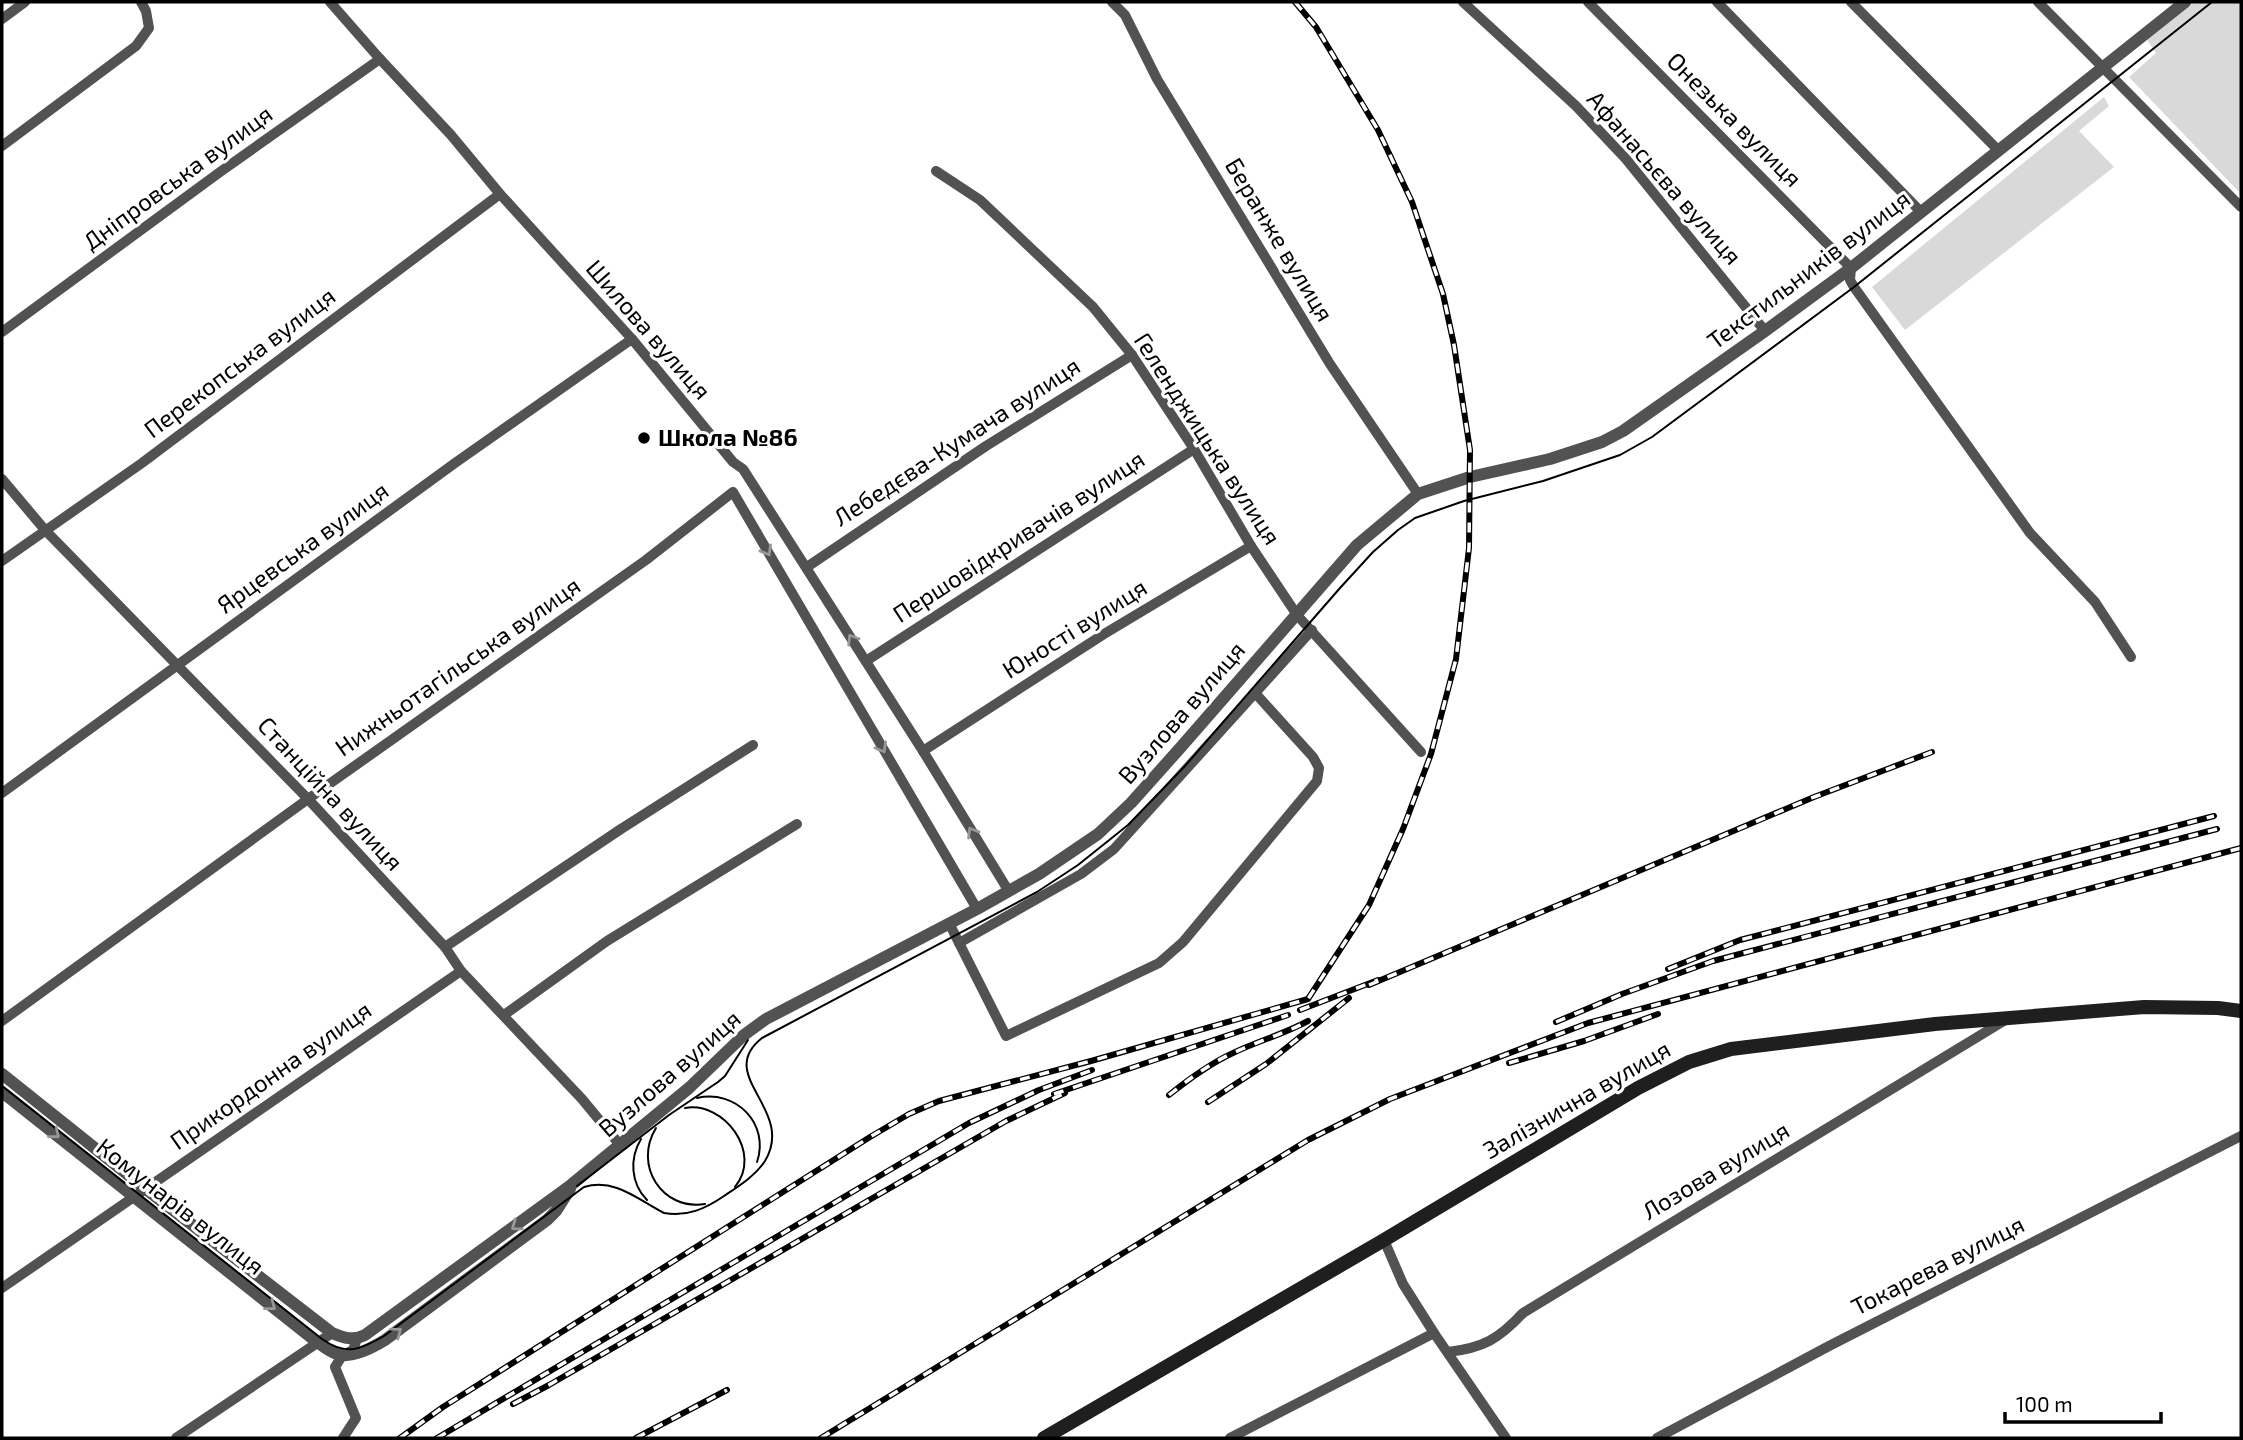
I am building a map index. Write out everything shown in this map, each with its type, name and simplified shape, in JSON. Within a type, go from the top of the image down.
[{"type":"main road","name":"Залізнична вулиця","points":[[1044,1438],[1638,1088],[1689,1062],[1731,1049],[1935,1024],[2144,1007],[2218,1007],[2241,1011]]},
{"type":"street","points":[[2,19],[25,2]]},
{"type":"street","points":[[2,146],[136,46],[149,28],[146,11],[141,2]]},
{"type":"street","name":"Шилова вулиця","points":[[330,2],[452,135],[500,194],[632,340],[733,462],[743,468],[1008,890]]},
{"type":"street","name":"Беранже вулиця","points":[[1112,2],[1125,15],[1157,79],[1330,365],[1418,494]]},
{"type":"street","name":"Афанасьєва вулиця","points":[[1463,2],[1576,106],[1626,159],[1765,331]]},
{"type":"street","name":"Онезька вулиця","points":[[1588,2],[1851,268]]},
{"type":"street","points":[[1717,2],[1921,212]]},
{"type":"street","points":[[1851,2],[1999,151]]},
{"type":"street","points":[[2038,2],[2241,207]]},
{"type":"street","name":"Текстильників вулиця","points":[[1418,494],[1469,477],[1550,458],[1602,442],[1646,417],[1851,268],[2185,2]]},
{"type":"street","name":"Дніпровська вулиця","points":[[2,332],[380,59]]},
{"type":"street","name":"Геленджицька вулиця","points":[[936,171],[981,200],[1093,307],[1132,355],[1297,615],[1421,752]]},
{"type":"street","name":"Перекопська вулиця","points":[[2,561],[142,463],[500,194]]},
{"type":"street","points":[[1851,268],[1850,280],[1854,288],[2030,533],[2095,602],[2131,657]]},
{"type":"street","name":"Ярцевська вулиця","points":[[2,793],[455,463],[632,340]]},
{"type":"street","name":"Лебедєва-Кумача вулиця","points":[[807,567],[986,446],[1132,355]]},
{"type":"street","name":"Першовідкривачів вулиця","points":[[866,661],[1194,450]]},
{"type":"street","name":"Станційна вулиця","points":[[2,479],[45,530],[308,799],[445,947],[461,971],[582,1099],[620,1145]]},
{"type":"street","name":"Нижньотагільська вулиця","points":[[2,1021],[308,799],[646,560],[733,492],[977,909]]},
{"type":"street","name":"Вузлова вулиця","points":[[338,1355],[353,1350],[357,1339],[375,1329],[571,1185],[689,1088],[755,1027],[977,909],[1039,874],[1086,843],[1119,815],[1357,545],[1418,494]]},
{"type":"street","name":"Юності вулиця","points":[[923,751],[1104,634],[1251,546]]},
{"type":"street","points":[[959,943],[1081,874],[1114,849],[1312,630]]},
{"type":"street","points":[[950,923],[1006,1036],[1159,963],[1183,942],[1317,780],[1319,768],[1313,757],[1256,694]]},
{"type":"street","points":[[445,947],[621,829],[753,746]]},
{"type":"street","points":[[504,1015],[607,941],[797,824]]},
{"type":"street","name":"Прикордонна вулиця","points":[[2,1287],[461,971]]},
{"type":"street","name":"Лозова вулиця","points":[[1448,1352],[1477,1347],[1498,1336],[1523,1313],[2007,1019]]},
{"type":"street","name":"Комунарів вулиця","points":[[2,1074],[332,1333]]},
{"type":"street","name":"Комунарів вулиця","points":[[2,1091],[317,1342],[338,1355]]},
{"type":"street","name":"Токарева вулиця","points":[[1657,1438],[1841,1339],[2241,1136]]},
{"type":"street","name":"Вузлова вулиця","points":[[338,1355],[364,1351],[375,1346],[428,1308],[547,1220],[556,1212],[571,1185]]},
{"type":"street","points":[[1384,1240],[1403,1284],[1506,1438]]},
{"type":"street","points":[[176,1438],[332,1333],[357,1339]]},
{"type":"street","points":[[1230,1438],[1434,1333]]},
{"type":"street","points":[[338,1355],[335,1367],[356,1418],[343,1438]]},
{"type":"shaded area","points":[[2183,2],[2241,2],[2241,194],[2129,77],[2156,53],[2143,34]]},
{"type":"shaded area","points":[[2104,97],[2109,106],[2079,131],[2114,167],[1905,330],[1872,287]]},
{"type":"tram line","points":[[2,1086],[322,1339],[338,1348],[360,1348],[384,1336],[584,1187],[606,1185],[626,1191],[664,1213],[688,1213],[710,1205],[756,1171],[765,1161],[772,1142],[771,1125],[750,1080],[747,1066],[750,1052],[762,1038],[1037,892],[1078,865],[1128,825],[1185,766],[1340,588],[1373,552],[1398,530],[1415,518],[1464,501],[1543,481],[1620,455],[1652,437],[1854,287],[2212,2]]},
{"type":"tram line","points":[[577,1186],[669,1115],[718,1082],[725,1076],[748,1040]]},
{"type":"tram line","points":[[697,1098],[725,1099],[746,1112],[759,1135],[757,1162]]},
{"type":"tram line","points":[[685,1108],[699,1108],[713,1113],[735,1132],[742,1145],[744,1159],[742,1174],[735,1187]]},
{"type":"tram line","points":[[656,1128],[648,1156],[650,1170],[656,1182],[665,1193],[676,1200],[705,1204]]},
{"type":"tram line","points":[[641,1139],[633,1163],[638,1187],[647,1200]]},
{"type":"railway","points":[[400,1438],[443,1407],[909,1114],[939,1101],[1308,999],[1369,905],[1403,829],[1431,754],[1456,659],[1469,548],[1470,450],[1454,345],[1443,294],[1412,202],[1378,130],[1316,27],[1295,2]]},
{"type":"railway","points":[[1369,985],[1814,797],[1932,752]]},
{"type":"railway","points":[[1668,969],[1740,940],[2214,816]]},
{"type":"railway","points":[[1556,1022],[1622,994],[1713,961],[2217,829]]},
{"type":"railway","points":[[821,1438],[1308,1140],[1390,1099],[1588,1023],[2241,848]]},
{"type":"railway","points":[[1300,1010],[1378,980]]},
{"type":"railway","points":[[1208,1102],[1266,1064],[1349,998]]},
{"type":"railway","points":[[1509,1063],[1584,1041],[1658,1014]]},
{"type":"railway","points":[[1054,1094],[1288,1015]]},
{"type":"railway","points":[[1169,1095],[1224,1057],[1308,1021]]},
{"type":"railway","points":[[437,1438],[969,1123],[1039,1090],[1092,1070]]},
{"type":"railway","points":[[513,1404],[1006,1121],[1065,1093]]},
{"type":"railway","points":[[636,1438],[727,1390]]},
{"type":"place","name":"Школа №86","points":[[644,438]]}]
